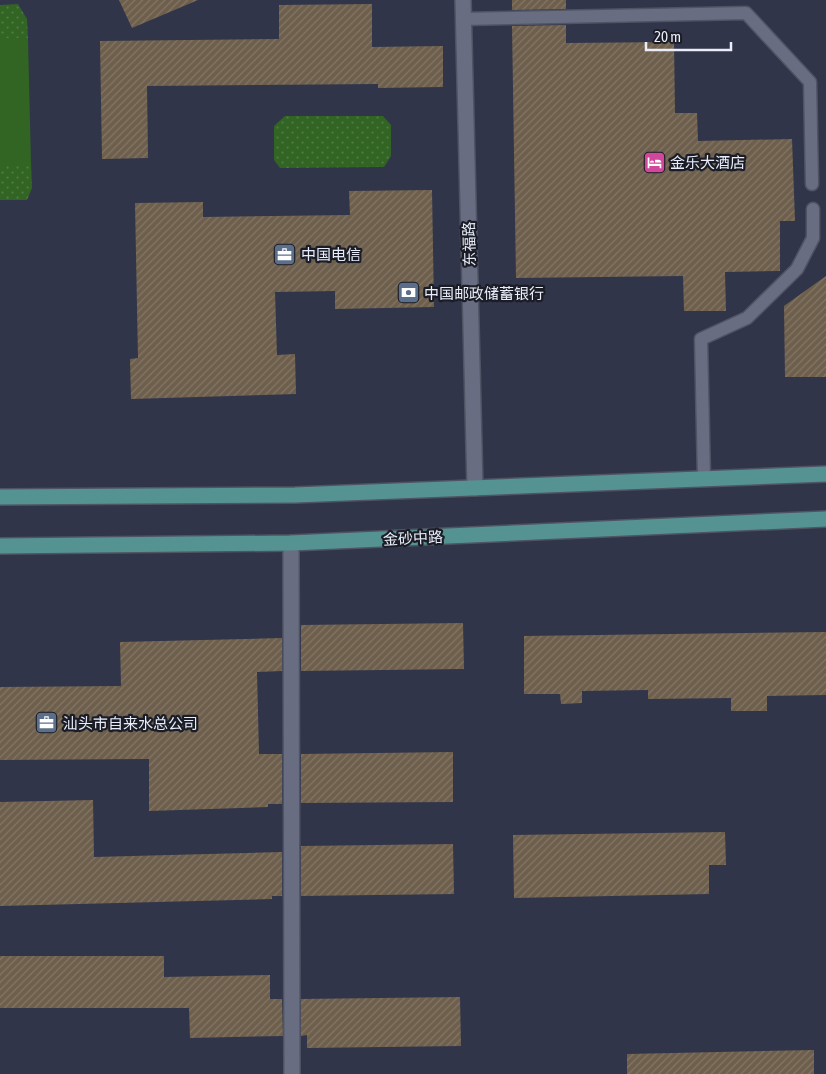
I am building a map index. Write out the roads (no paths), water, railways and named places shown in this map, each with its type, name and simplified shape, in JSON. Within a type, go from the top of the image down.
[{"type":"main road","points":[[0,497],[295,495],[826,474]]},
{"type":"main road","name":"金砂中路","points":[[0,546],[291,543],[826,519]]},
{"type":"street","name":"东福路","points":[[463,0],[475,488]]},
{"type":"street","points":[[291,543],[292,1074]]},
{"type":"lane","points":[[463,18],[746,13],[810,82],[812,184]]},
{"type":"lane","points":[[704,479],[701,339],[747,318],[797,269],[813,238],[813,209]]},
{"type":"place","name":"金乐大酒店","points":[[654,162]]},
{"type":"place","name":"中国电信","points":[[285,254]]},
{"type":"place","name":"中国邮政储蓄银行","points":[[408,293]]},
{"type":"place","name":"汕头市自来水总公司","points":[[47,723]]}]
